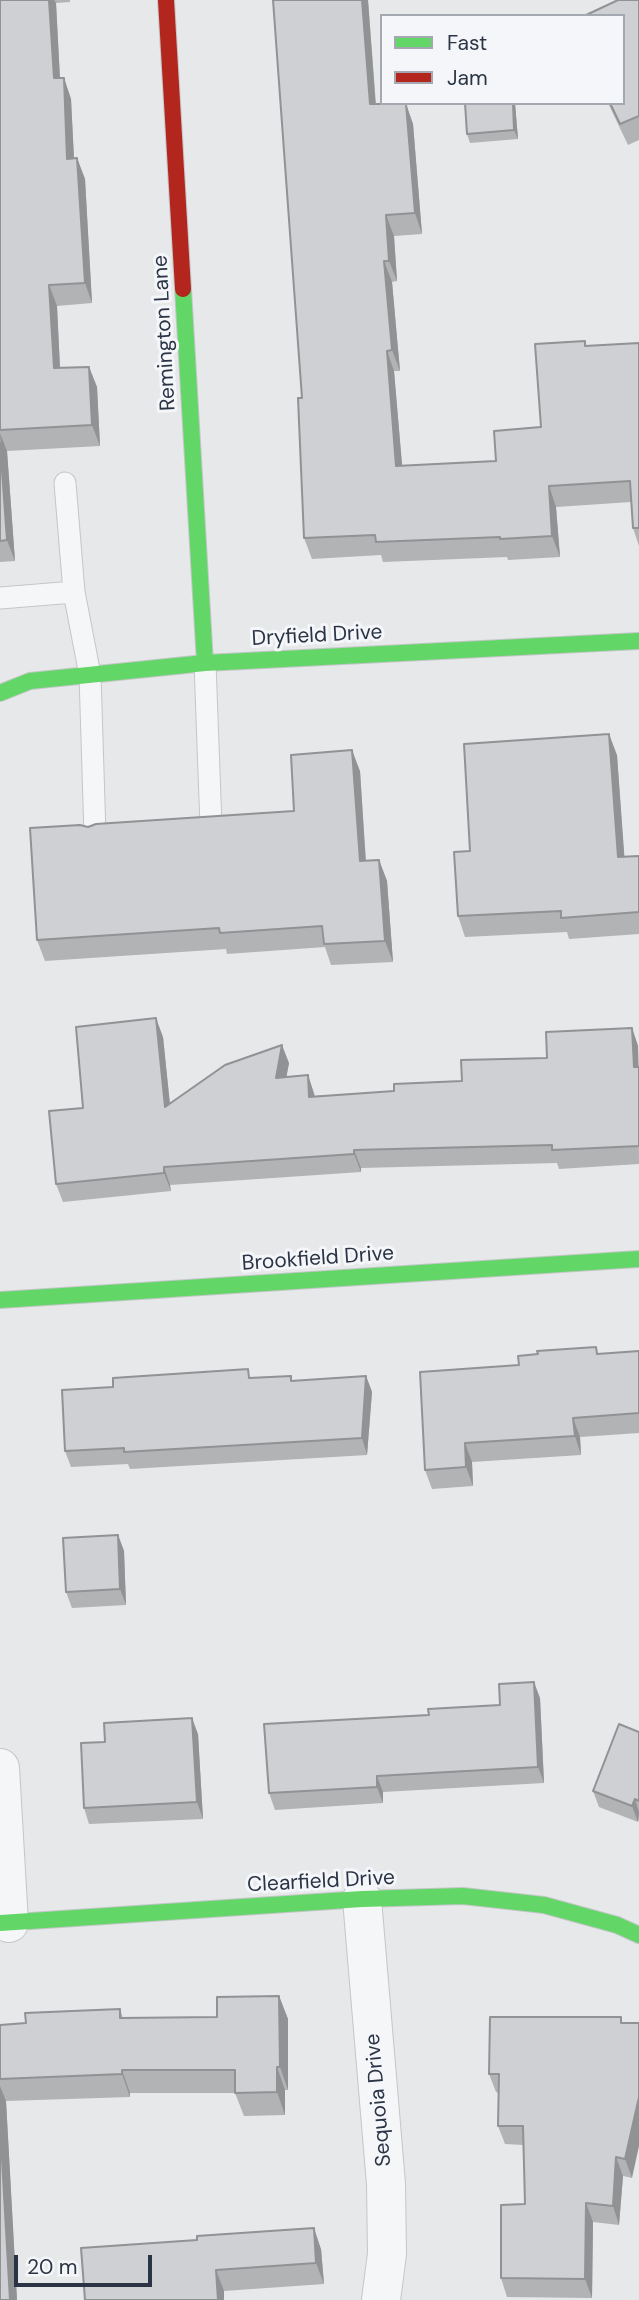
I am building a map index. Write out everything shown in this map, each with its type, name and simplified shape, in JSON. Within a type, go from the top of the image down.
[{"type":"street","name":"Remington Lane","points":[[166,0],[205,663]]},
{"type":"street","name":"Dryfield Drive","points":[[0,693],[30,681],[205,663],[639,640]]},
{"type":"street","name":"Brookfield Drive","points":[[0,1300],[639,1259]]},
{"type":"street","points":[[0,1768],[5,1923]]},
{"type":"street","name":"Clearfield Drive","points":[[5,1923],[362,1899],[463,1896],[544,1905],[617,1926],[639,1936]]},
{"type":"street","name":"Sequoia Drive","points":[[362,1899],[386,2184],[387,2254],[381,2300]]},
{"type":"lane","points":[[65,482],[74,592],[90,675],[95,835]]},
{"type":"lane","points":[[0,598],[74,592]]},
{"type":"lane","points":[[205,663],[211,826]]},
{"type":"building","points":[[0,0],[49,0],[54,78],[64,78],[67,159],[77,158],[85,283],[49,285],[54,368],[89,367],[92,425],[0,430]]},
{"type":"building","points":[[273,0],[362,0],[370,104],[406,105],[415,213],[386,215],[389,261],[384,261],[392,350],[387,351],[396,466],[496,461],[494,431],[541,427],[535,344],[585,341],[585,346],[639,343],[639,528],[633,528],[630,481],[549,486],[552,536],[376,542],[375,535],[304,538],[298,398],[302,398]]},
{"type":"building","points":[[618,0],[639,0],[639,116],[620,124],[611,105],[625,105],[625,14],[588,14]]},
{"type":"building","points":[[465,105],[513,105],[514,130],[467,134]]},
{"type":"building","points":[[0,443],[7,540],[0,541]]},
{"type":"building","points":[[609,734],[618,857],[639,856],[639,912],[561,918],[561,911],[458,916],[454,852],[470,851],[464,744]]},
{"type":"building","points":[[352,750],[360,861],[379,860],[385,941],[324,944],[322,926],[220,933],[219,928],[37,940],[30,828],[80,825],[88,827],[96,824],[294,811],[291,755]]},
{"type":"building","points":[[156,1018],[165,1107],[225,1065],[282,1045],[276,1078],[308,1075],[309,1097],[394,1091],[394,1084],[462,1081],[461,1060],[547,1058],[546,1032],[632,1028],[634,1067],[639,1067],[639,1146],[552,1150],[552,1145],[354,1150],[354,1154],[164,1167],[164,1173],[56,1184],[49,1111],[83,1108],[76,1027]]},
{"type":"building","points":[[596,1347],[597,1354],[639,1351],[639,1413],[573,1418],[575,1436],[465,1443],[466,1467],[425,1470],[420,1372],[519,1365],[518,1356],[538,1354],[537,1351]]},
{"type":"building","points":[[248,1369],[249,1378],[291,1376],[291,1381],[366,1376],[362,1438],[124,1452],[124,1448],[65,1451],[62,1390],[113,1387],[113,1378]]},
{"type":"building","points":[[118,1535],[120,1589],[66,1592],[63,1538]]},
{"type":"building","points":[[534,1682],[538,1767],[377,1776],[377,1787],[269,1793],[264,1724],[429,1715],[428,1709],[500,1705],[499,1684]]},
{"type":"building","points":[[192,1718],[197,1802],[84,1808],[81,1743],[105,1742],[104,1723]]},
{"type":"building","points":[[619,1724],[639,1732],[639,1801],[635,1799],[632,1806],[593,1791]]},
{"type":"building","points":[[279,1996],[280,2067],[277,2067],[277,2092],[235,2093],[235,2070],[122,2070],[122,2074],[0,2079],[0,2025],[26,2023],[25,2013],[120,2009],[120,2018],[217,2017],[217,1997]]},
{"type":"building","points":[[490,2017],[621,2017],[621,2023],[639,2023],[639,2097],[625,2159],[616,2157],[613,2206],[586,2203],[585,2279],[501,2278],[501,2205],[525,2204],[523,2126],[498,2126],[499,2074],[489,2074]]},
{"type":"building","points":[[0,2124],[10,2300],[0,2300]]},
{"type":"building","points":[[314,2228],[316,2263],[216,2270],[218,2300],[85,2300],[81,2248]]},
{"type":"traffic: fast","points":[[183,289],[205,663]]},
{"type":"traffic: fast","points":[[0,693],[30,681],[205,663],[639,641]]},
{"type":"traffic: fast","points":[[0,1300],[639,1259]]},
{"type":"traffic: fast","points":[[0,1923],[362,1899],[463,1896],[544,1905],[617,1925],[639,1935]]},
{"type":"traffic: jam","points":[[166,0],[183,289]]}]
